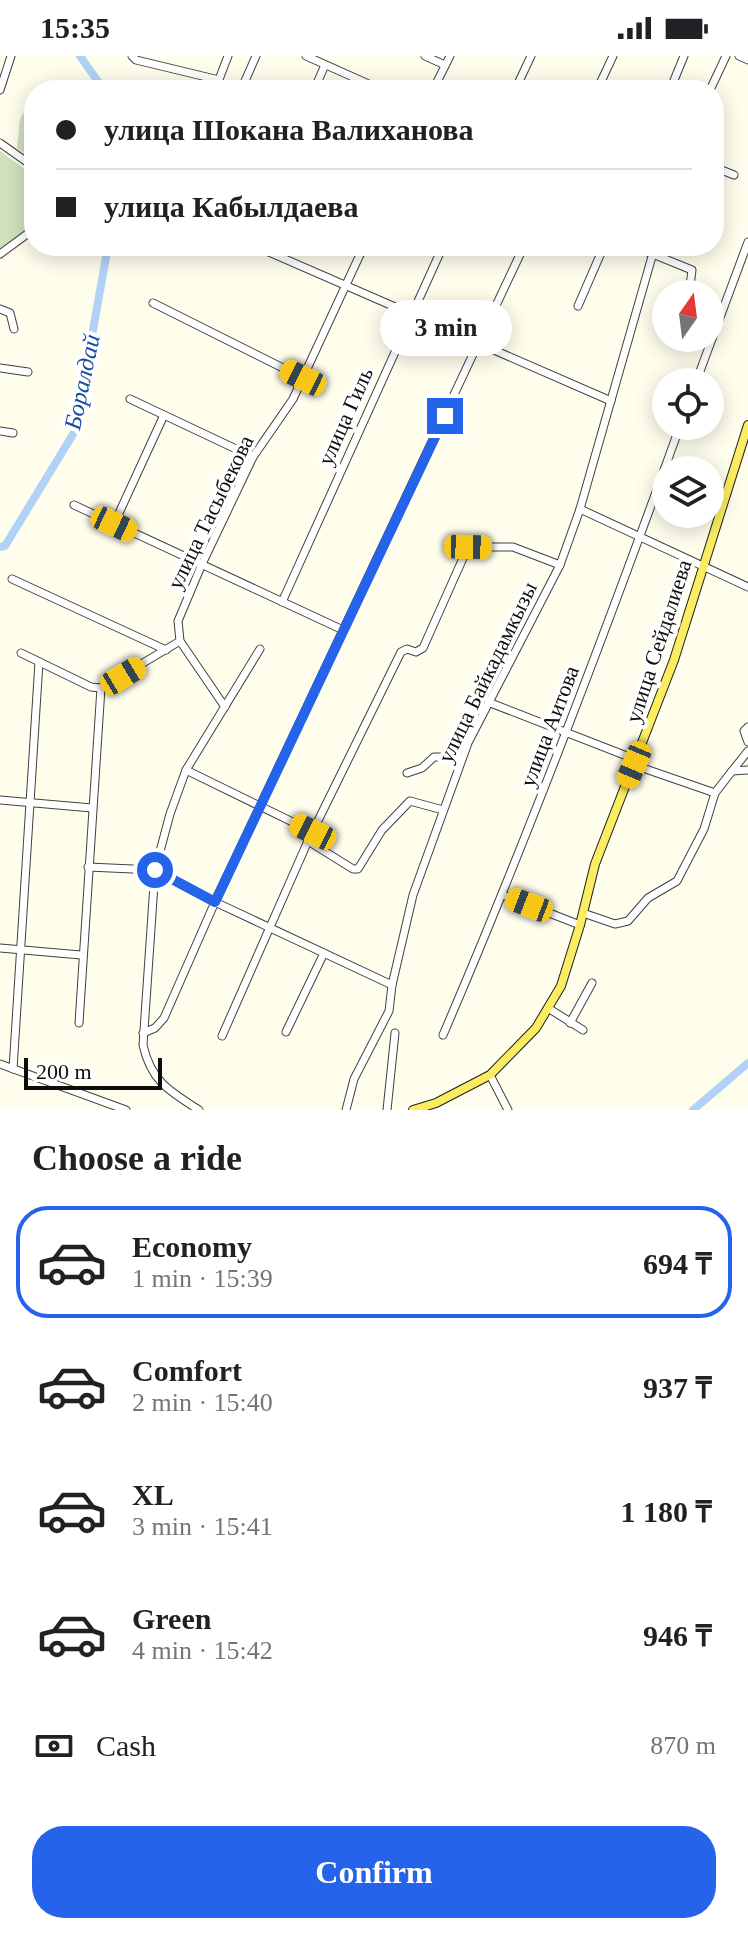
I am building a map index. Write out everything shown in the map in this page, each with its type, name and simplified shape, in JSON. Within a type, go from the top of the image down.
[{"type":"main road","name":"улица Сейдалиева","points":[[413,1110],[436,1103],[490,1075],[536,1028],[561,986],[595,864],[674,660],[748,425]]},
{"type":"street","points":[[0,90],[11,56]]},
{"type":"street","points":[[132,56],[136,60],[219,80],[228,56]]},
{"type":"street","points":[[245,80],[256,56]]},
{"type":"street","points":[[306,56],[356,80]]},
{"type":"street","points":[[425,56],[445,65]]},
{"type":"street","points":[[438,80],[450,56]]},
{"type":"street","points":[[520,80],[531,56]]},
{"type":"street","points":[[602,80],[613,56]]},
{"type":"street","points":[[674,80],[684,56]]},
{"type":"street","points":[[715,80],[726,56]]},
{"type":"street","points":[[739,56],[748,60]]},
{"type":"street","points":[[318,80],[325,65]]},
{"type":"street","points":[[0,143],[24,160]]},
{"type":"street","points":[[724,171],[734,175]]},
{"type":"street","points":[[0,254],[24,236]]},
{"type":"street","points":[[724,298],[748,242]]},
{"type":"street","points":[[278,256],[611,401]]},
{"type":"street","name":"улица Тасыбекова","points":[[180,641],[178,621],[202,564],[253,457],[293,399],[360,256]]},
{"type":"street","name":"улица Гиль","points":[[282,602],[438,256]]},
{"type":"street","points":[[143,1033],[155,1028],[164,1018],[215,902],[519,256]]},
{"type":"street","points":[[578,306],[600,256]]},
{"type":"street","name":"улица Байкадамкызы","points":[[346,1110],[354,1079],[389,1011],[413,895],[462,757],[560,565],[580,509],[652,256]]},
{"type":"street","points":[[655,256],[692,270],[691,280]]},
{"type":"street","points":[[153,303],[303,378]]},
{"type":"street","points":[[0,309],[10,313],[14,329]]},
{"type":"street","points":[[0,368],[28,372]]},
{"type":"street","points":[[130,399],[253,457]]},
{"type":"street","points":[[114,524],[164,415]]},
{"type":"street","points":[[0,431],[13,433]]},
{"type":"street","name":"улица Аитова","points":[[443,1035],[503,895],[566,734],[675,440]]},
{"type":"street","points":[[74,505],[343,630]]},
{"type":"street","points":[[580,509],[748,587]]},
{"type":"street","points":[[222,1036],[308,841],[401,652],[407,649],[416,652],[423,648],[468,547],[513,547],[560,565]]},
{"type":"street","points":[[12,579],[166,650]]},
{"type":"street","points":[[21,653],[91,687],[101,688],[180,641],[225,707]]},
{"type":"street","points":[[199,1110],[158,1081],[147,1064],[143,1033],[155,870],[186,770],[260,649]]},
{"type":"street","points":[[13,1069],[39,662]]},
{"type":"street","points":[[79,1023],[81,955],[101,688]]},
{"type":"street","points":[[488,702],[715,793]]},
{"type":"street","points":[[748,727],[744,731],[748,742]]},
{"type":"street","points":[[583,913],[615,924],[628,921],[648,898],[677,881],[704,829],[715,793],[748,751]]},
{"type":"street","points":[[407,773],[422,768],[434,757],[462,757]]},
{"type":"street","points":[[186,770],[313,832]]},
{"type":"street","points":[[732,771],[748,770]]},
{"type":"street","points":[[0,800],[92,808]]},
{"type":"street","points":[[308,841],[353,869],[358,869],[382,830],[410,801],[443,810]]},
{"type":"street","points":[[88,867],[155,870],[269,929],[392,985]]},
{"type":"street","points":[[503,895],[580,925]]},
{"type":"street","points":[[0,948],[81,955]]},
{"type":"street","points":[[286,1032],[324,953]]},
{"type":"street","points":[[570,1023],[592,983]]},
{"type":"street","points":[[548,1008],[583,1030]]},
{"type":"street","points":[[387,1110],[395,1033]]},
{"type":"street","points":[[0,1064],[126,1110]]},
{"type":"street","points":[[490,1075],[508,1110]]},
{"type":"green space","points":[[24,112],[24,153],[17,148],[20,119]]},
{"type":"green space","points":[[0,151],[24,169],[24,230],[0,250]]},
{"type":"waterway","points":[[80,56],[97,80]]},
{"type":"waterway","name":"Боралдай","points":[[0,547],[5,546],[75,431],[106,256]]},
{"type":"waterway","points":[[693,1110],[748,1063]]},
{"type":"route","points":[[155,870],[215,902],[445,416]]}]
